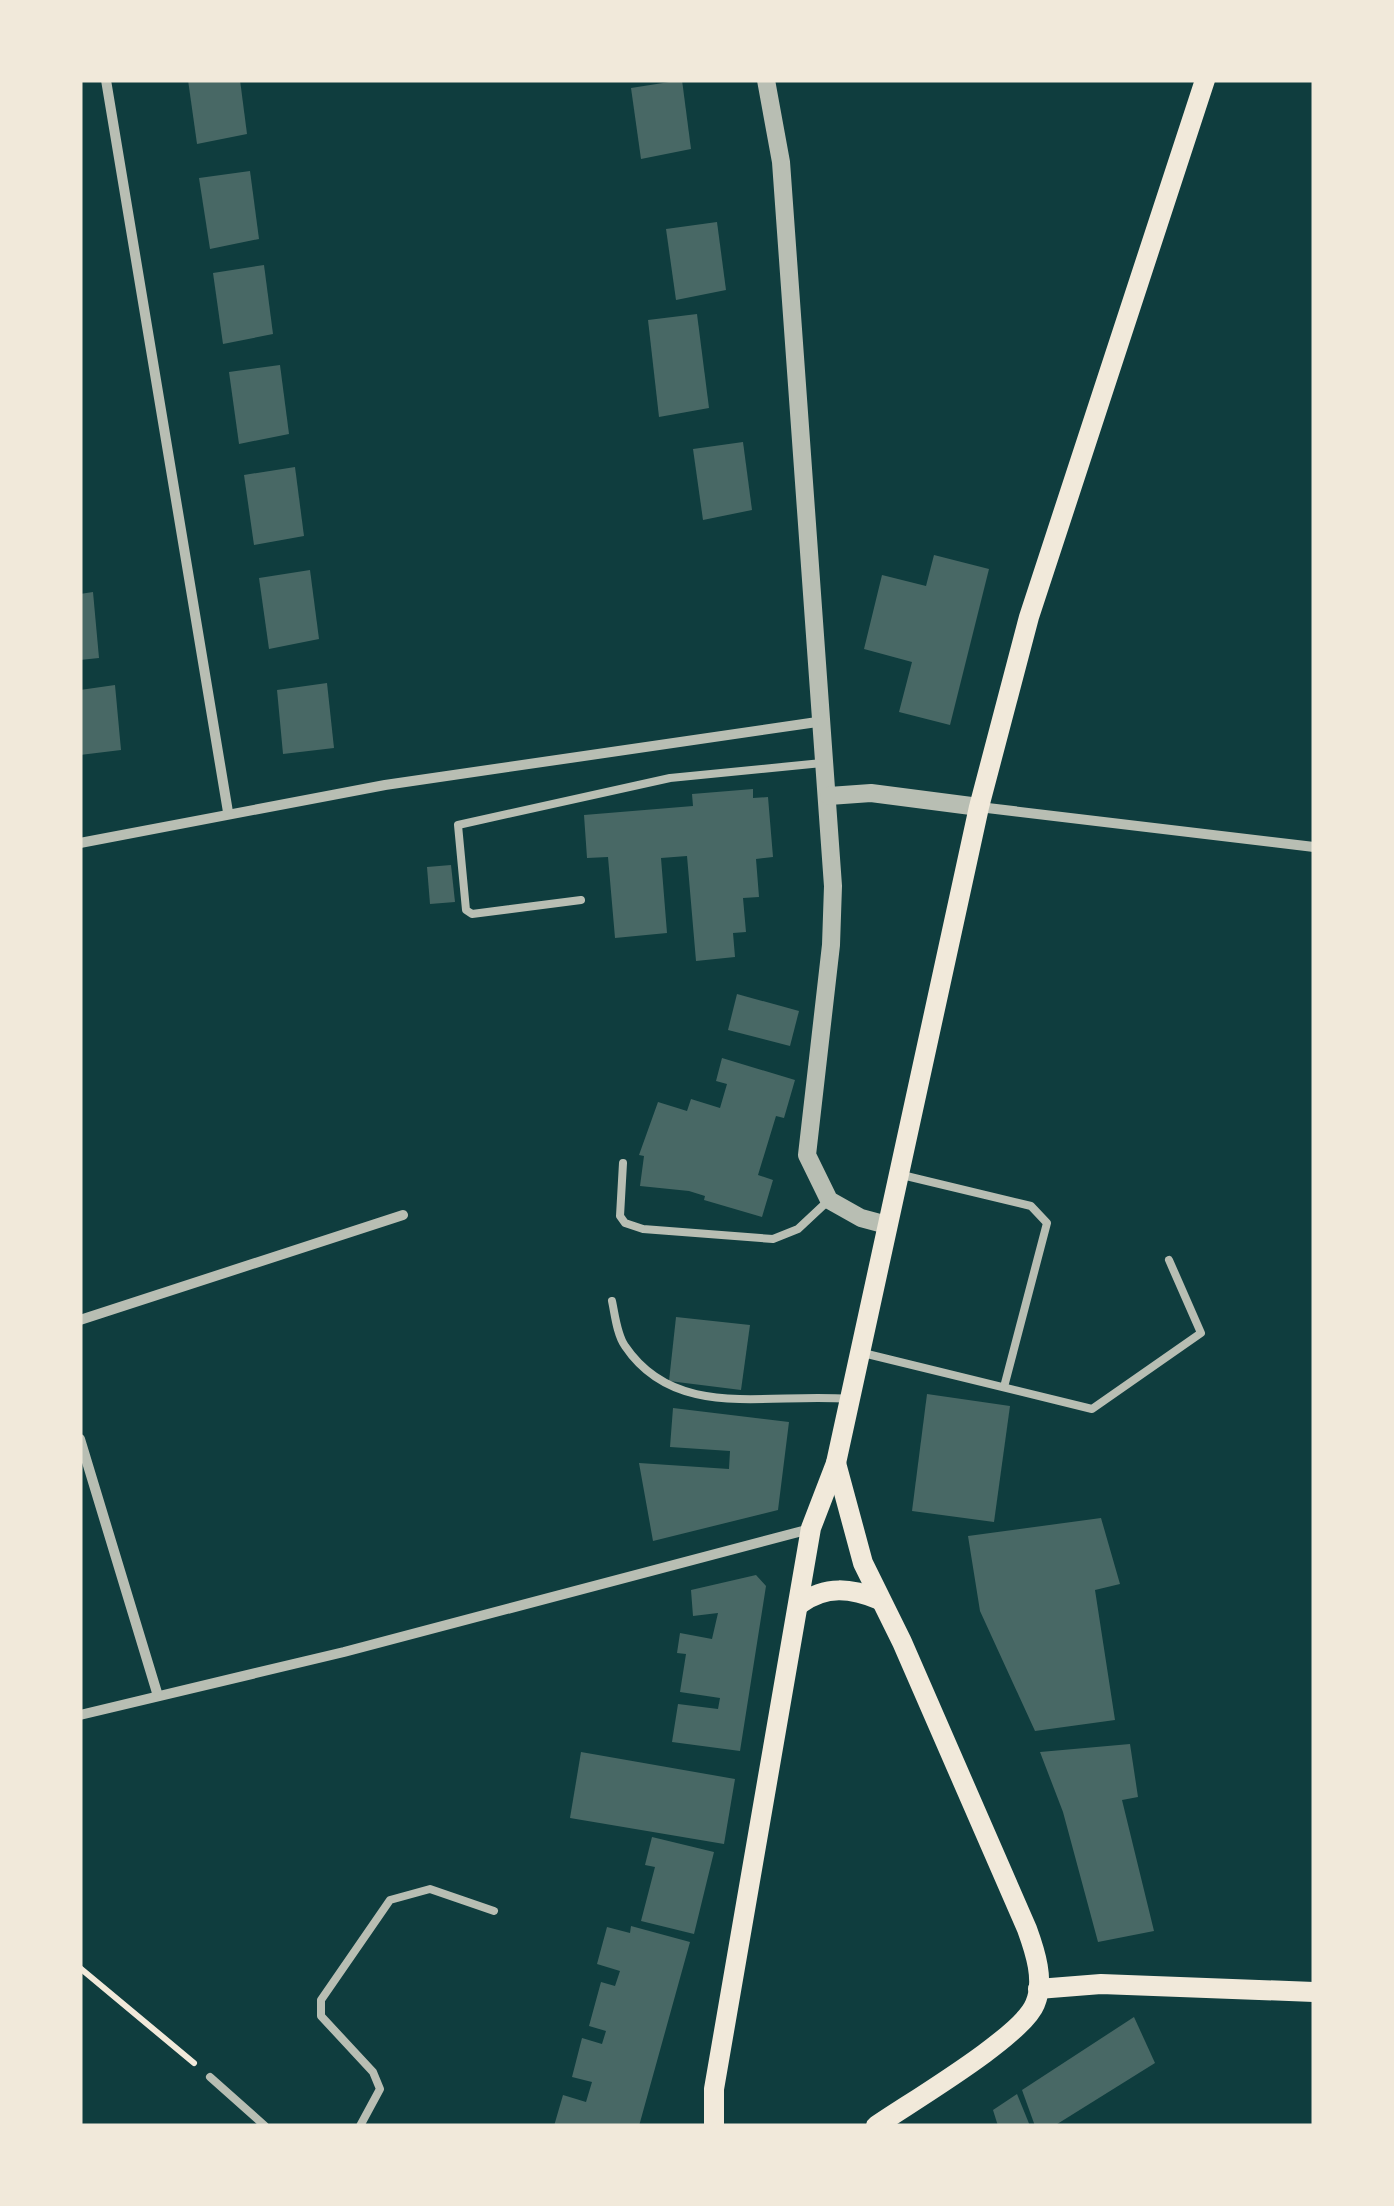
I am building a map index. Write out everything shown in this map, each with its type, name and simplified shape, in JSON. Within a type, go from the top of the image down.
[{"type":"main road","points":[[714,2126],[714,2089],[811,1528],[836,1463],[980,807],[1028,617],[1205,80]]},
{"type":"main road","points":[[836,1463],[854,1540],[1027,1928],[1036,1957],[1038,1989],[1036,2003],[1017,2028],[876,2126]]},
{"type":"main road","points":[[800,1604],[813,1594],[836,1590],[880,1600]]},
{"type":"main road","points":[[1038,1989],[1101,1984],[1314,1992]]},
{"type":"street","points":[[106,80],[228,812]]},
{"type":"street","points":[[766,80],[781,162],[830,796],[832,930],[807,1137],[812,1172],[829,1200],[861,1218],[887,1226]]},
{"type":"street","points":[[80,844],[228,812],[824,721]]},
{"type":"street","points":[[830,796],[884,794],[1314,847]]},
{"type":"street","points":[[80,1320],[403,1215]]},
{"type":"street","points":[[80,1440],[158,1696]]},
{"type":"street","points":[[80,1715],[811,1528]]},
{"type":"lane","points":[[581,900],[472,914],[466,910],[458,824],[670,778],[827,762]]},
{"type":"lane","points":[[623,1163],[618,1206],[625,1223],[634,1227],[773,1238],[798,1229],[829,1200]]},
{"type":"lane","points":[[899,1174],[1030,1206],[1047,1223],[1004,1387]]},
{"type":"lane","points":[[859,1352],[1092,1409],[1201,1334],[1169,1260]]},
{"type":"lane","points":[[612,1302],[622,1344],[662,1386],[727,1400],[793,1396],[849,1399]]},
{"type":"lane","points":[[360,2126],[380,2089],[374,2072],[321,2016],[321,2000],[390,1900],[430,1889],[494,1911]]},
{"type":"lane","points":[[210,2077],[266,2126]]},
{"type":"path","points":[[80,1968],[210,2077]]},
{"type":"building","points":[[188,80],[240,80],[247,134],[197,144]]},
{"type":"building","points":[[682,80],[691,149],[641,159],[631,88]]},
{"type":"building","points":[[250,171],[259,239],[210,249],[199,178]]},
{"type":"building","points":[[717,222],[726,290],[676,300],[666,229]]},
{"type":"building","points":[[264,265],[273,334],[223,344],[213,273]]},
{"type":"building","points":[[697,314],[709,408],[659,417],[648,320]]},
{"type":"building","points":[[280,365],[289,434],[239,444],[229,372]]},
{"type":"building","points":[[743,442],[752,510],[703,520],[693,449]]},
{"type":"building","points":[[295,467],[304,536],[254,545],[244,475]]},
{"type":"building","points":[[934,555],[989,569],[950,725],[899,712],[912,662],[864,649],[882,575],[926,586]]},
{"type":"building","points":[[310,570],[319,639],[269,649],[259,578]]},
{"type":"building","points":[[93,592],[99,658],[80,660],[80,594]]},
{"type":"building","points":[[327,683],[334,748],[283,754],[277,690]]},
{"type":"building","points":[[115,685],[121,750],[80,755],[80,690]]},
{"type":"building","points":[[753,789],[753,798],[768,797],[773,857],[756,859],[759,897],[743,898],[746,932],[733,933],[735,957],[696,961],[687,856],[661,858],[667,933],[615,938],[608,857],[587,858],[584,815],[693,806],[692,794]]},
{"type":"building","points":[[451,865],[455,902],[430,904],[427,867]]},
{"type":"building","points":[[737,994],[799,1011],[790,1046],[728,1030]]},
{"type":"building","points":[[722,1058],[795,1080],[784,1118],[776,1116],[758,1175],[773,1180],[762,1217],[704,1200],[705,1196],[689,1191],[640,1186],[644,1156],[639,1155],[658,1102],[687,1111],[691,1099],[720,1108],[727,1084],[716,1081]]},
{"type":"building","points":[[676,1317],[750,1325],[741,1390],[669,1381]]},
{"type":"building","points":[[927,1394],[1010,1406],[994,1522],[912,1511]]},
{"type":"building","points":[[673,1408],[789,1422],[778,1510],[653,1541],[639,1463],[729,1469],[730,1451],[670,1447]]},
{"type":"building","points":[[1101,1518],[1120,1584],[1095,1590],[1115,1720],[1035,1731],[980,1611],[968,1536]]},
{"type":"building","points":[[756,1575],[766,1586],[740,1751],[672,1742],[678,1704],[718,1709],[720,1698],[680,1692],[686,1654],[677,1653],[680,1633],[712,1639],[718,1613],[693,1616],[691,1590]]},
{"type":"building","points":[[1130,1744],[1138,1797],[1122,1800],[1154,1931],[1098,1942],[1063,1812],[1040,1752]]},
{"type":"building","points":[[581,1752],[735,1779],[724,1844],[570,1818]]},
{"type":"building","points":[[652,1837],[714,1852],[694,1934],[641,1921],[655,1867],[645,1865]]},
{"type":"building","points":[[631,1926],[690,1942],[639,2126],[554,2126],[563,2095],[586,2102],[592,2082],[572,2077],[582,2038],[602,2044],[606,2031],[589,2026],[601,1982],[615,1986],[620,1971],[597,1964],[607,1927],[630,1933]]},
{"type":"building","points":[[1134,2017],[1155,2063],[1054,2126],[1035,2126],[1022,2090]]},
{"type":"building","points":[[1017,2094],[1030,2126],[998,2126],[993,2110]]}]
